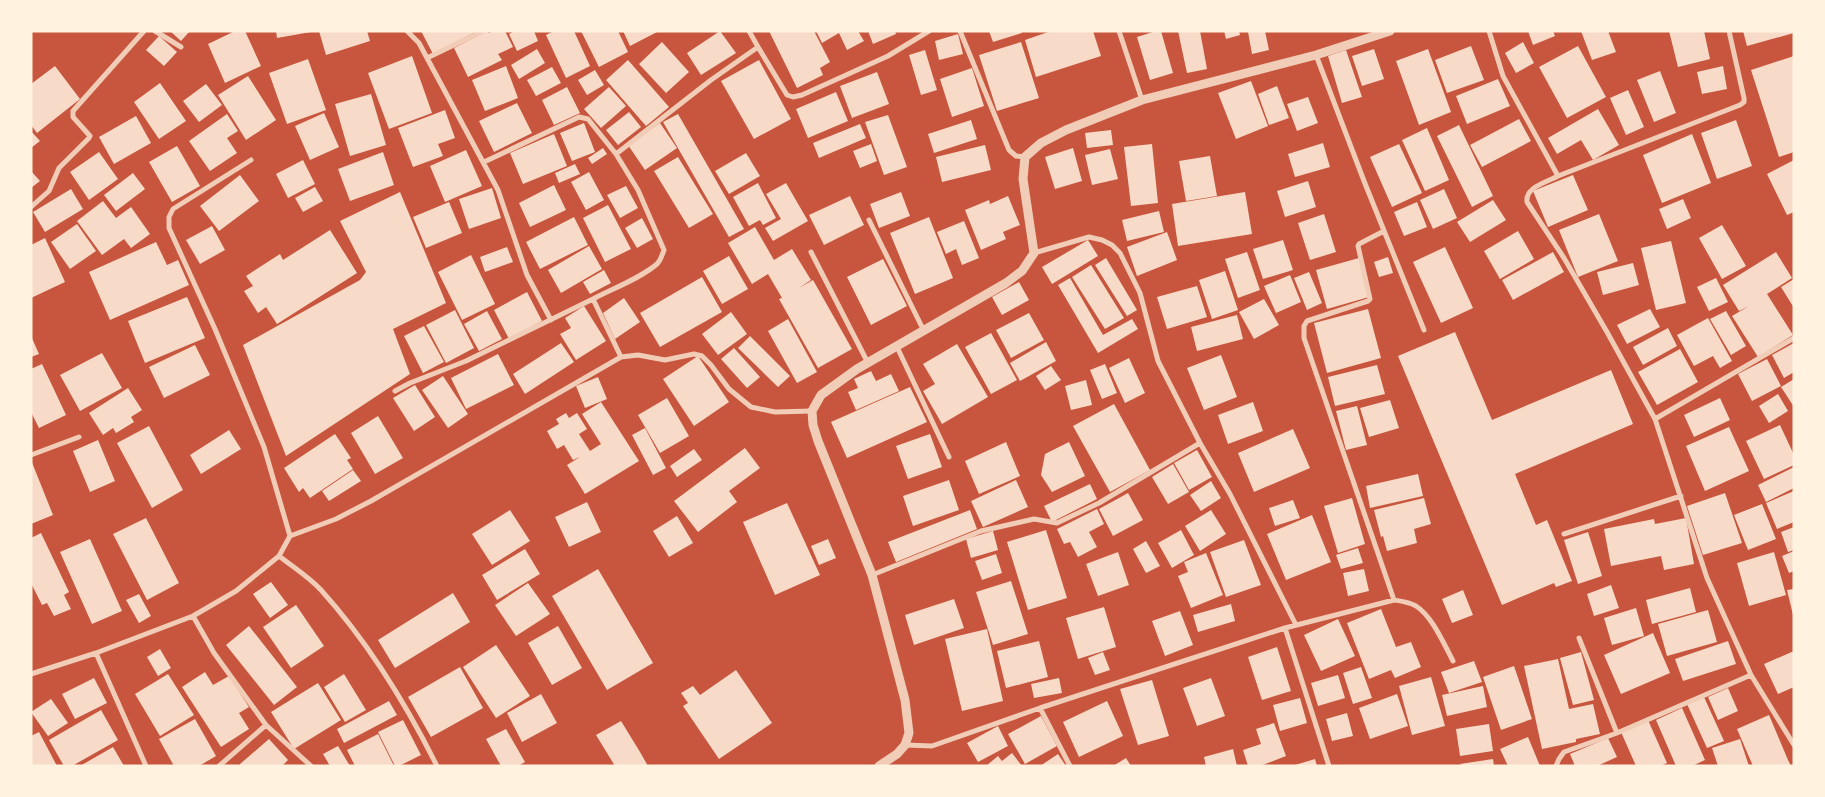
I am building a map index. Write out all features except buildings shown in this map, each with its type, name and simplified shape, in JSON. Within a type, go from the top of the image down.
[{"type":"street","points":[[31,207],[49,191],[59,168],[90,136],[73,117],[73,111],[144,31]]},
{"type":"street","points":[[155,31],[181,46]]},
{"type":"street","points":[[407,31],[428,58],[498,190],[527,275],[551,320]]},
{"type":"street","points":[[428,58],[483,31]]},
{"type":"street","points":[[749,31],[787,94],[793,98],[888,56],[930,31]]},
{"type":"street","points":[[960,31],[1009,150],[1016,156],[1025,157]]},
{"type":"street","points":[[1119,31],[1142,100]]},
{"type":"street","points":[[1034,253],[1022,179],[1025,157],[1041,143],[1066,130],[1142,100],[1316,55],[1390,31]]},
{"type":"street","points":[[1488,31],[1503,76],[1558,176]]},
{"type":"street","points":[[1729,31],[1744,102],[1558,176],[1530,190],[1526,197],[1527,202],[1573,275],[1655,419],[1707,578],[1751,675],[1794,745]]},
{"type":"street","points":[[616,154],[711,80],[758,47]]},
{"type":"street","points":[[1316,55],[1424,330]]},
{"type":"street","points":[[395,391],[410,383],[466,361],[593,299],[657,264],[662,257],[664,250],[638,190],[616,154],[588,119],[579,117],[484,162]]},
{"type":"street","points":[[251,160],[173,208],[169,217],[169,228],[215,329],[264,447],[290,536]]},
{"type":"street","points":[[869,220],[924,331]]},
{"type":"street","points":[[1384,231],[1358,245],[1370,299],[1307,321],[1304,326],[1304,338],[1394,600]]},
{"type":"street","points":[[879,766],[897,754],[905,745],[909,733],[905,700],[872,575],[818,441],[813,425],[812,411],[821,394],[857,369],[1006,282],[1022,271],[1034,253],[1089,237],[1112,245],[1120,253],[1140,293],[1158,361],[1200,443],[1230,494],[1296,625]]},
{"type":"street","points":[[811,252],[868,363]]},
{"type":"street","points":[[593,299],[621,357]]},
{"type":"street","points":[[1655,419],[1794,338]]},
{"type":"street","points":[[897,347],[949,457]]},
{"type":"street","points":[[31,674],[96,653],[193,616],[236,591],[279,556],[290,536],[336,519],[362,505],[621,357],[638,355],[665,360],[694,354],[702,356],[729,388],[751,407],[775,412],[812,411]]},
{"type":"street","points":[[31,455],[79,438]]},
{"type":"street","points":[[872,575],[981,531],[1034,519],[1057,523],[1100,503],[1200,443]]},
{"type":"street","points":[[1564,534],[1681,496]]},
{"type":"street","points":[[279,556],[320,588],[377,661],[422,735],[437,766]]},
{"type":"street","points":[[905,745],[932,746],[1040,708],[1285,628],[1394,600],[1410,603],[1427,616],[1453,661]]},
{"type":"street","points":[[193,616],[214,653],[266,725],[311,766]]},
{"type":"street","points":[[1285,628],[1330,766]]},
{"type":"street","points":[[1578,638],[1617,732]]},
{"type":"street","points":[[96,653],[146,766]]},
{"type":"street","points":[[1556,766],[1564,752],[1617,732],[1751,675]]},
{"type":"street","points":[[1040,708],[1070,766]]},
{"type":"street","points":[[219,766],[266,725]]}]
